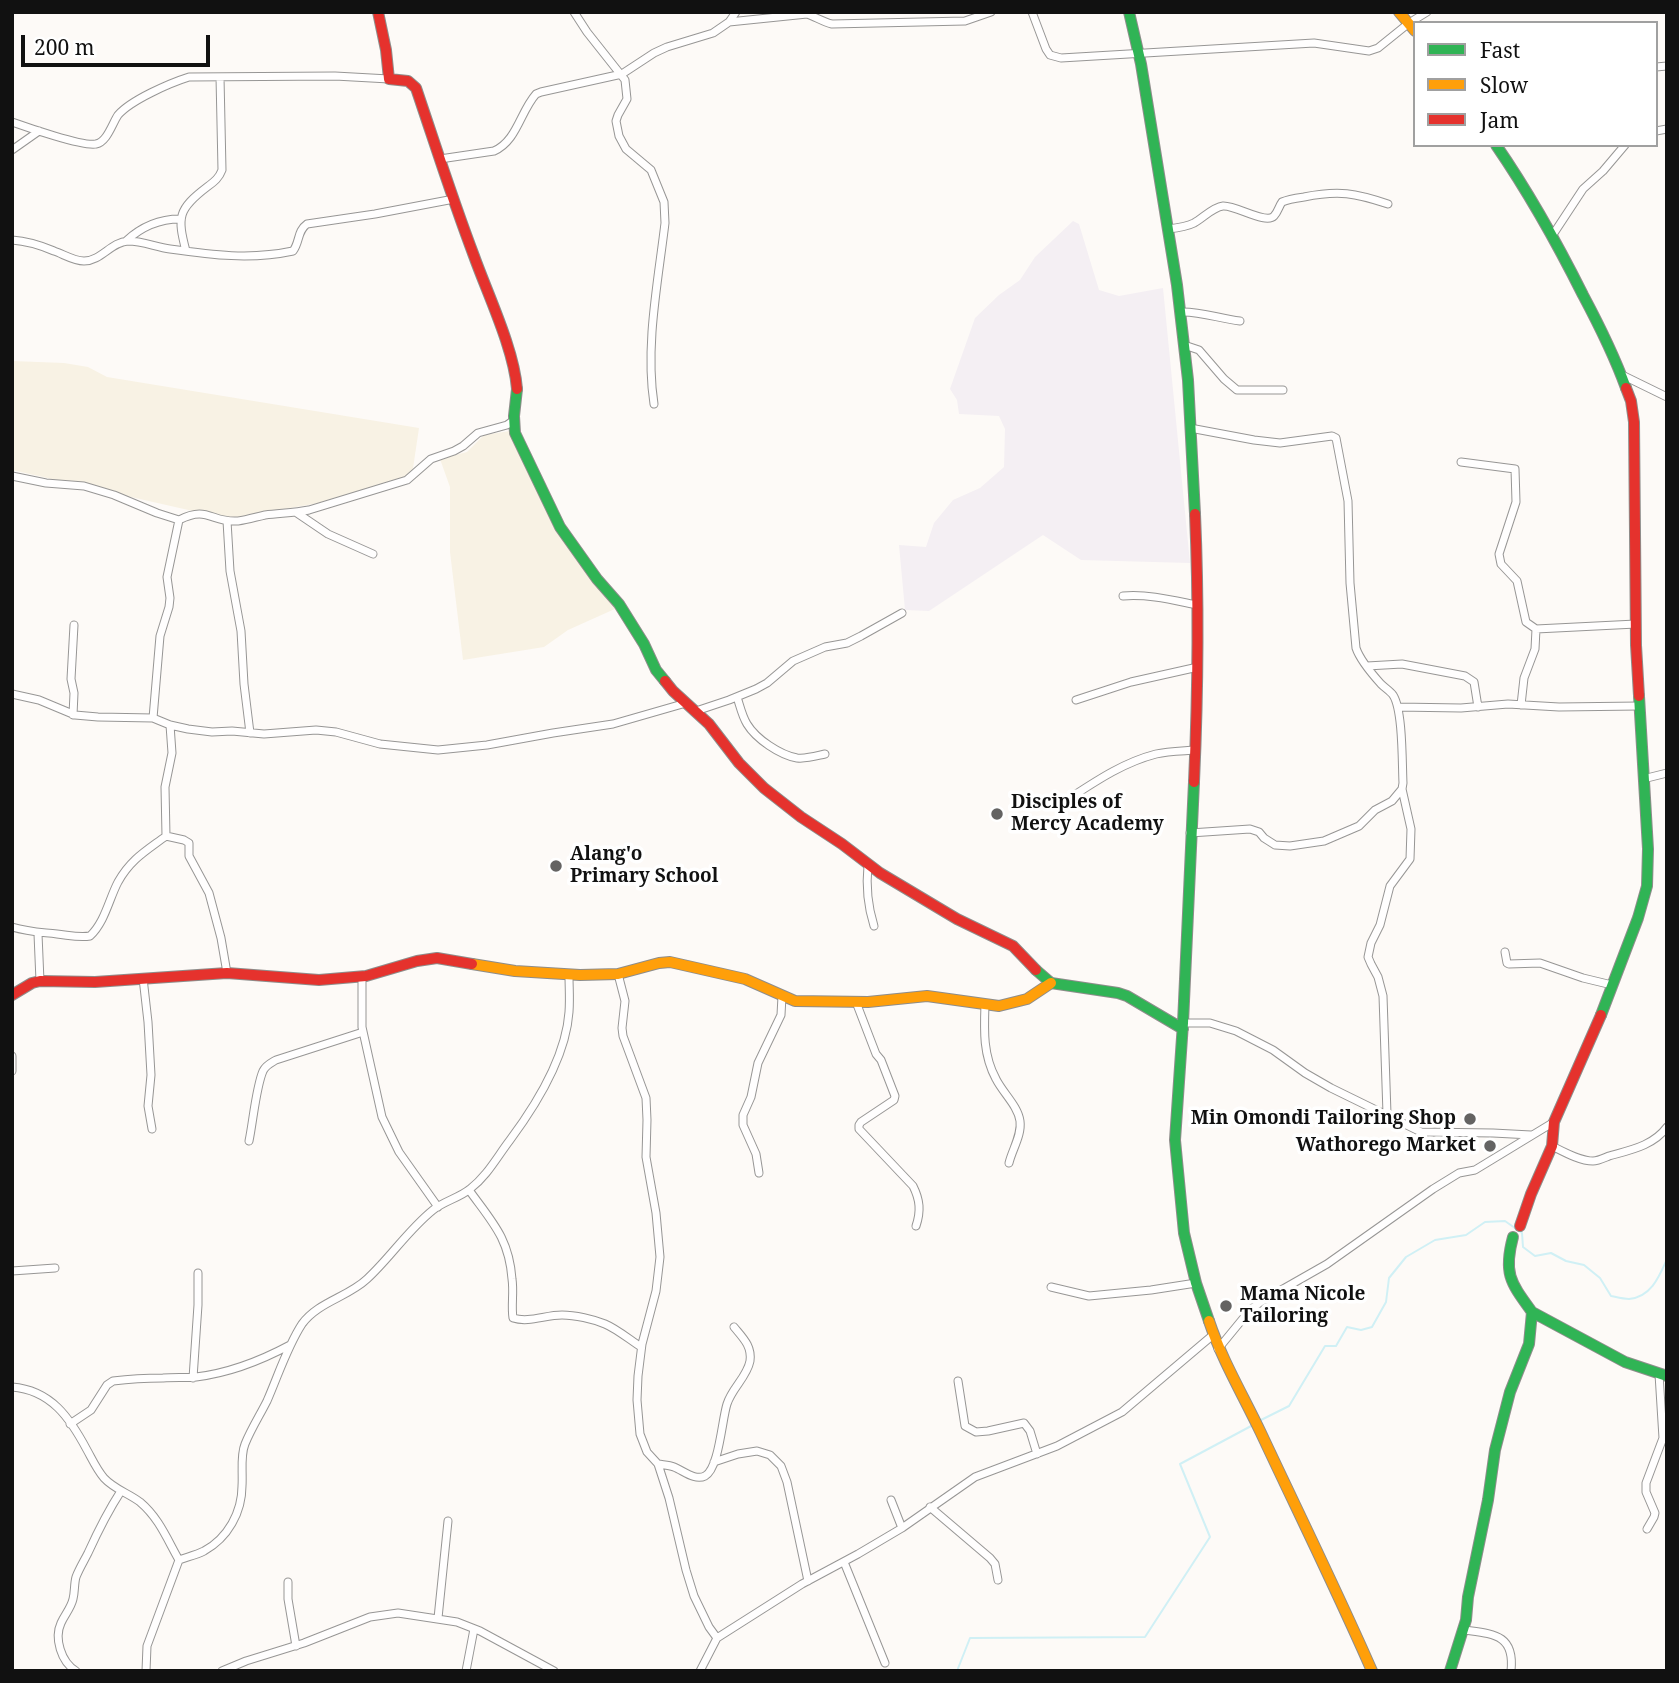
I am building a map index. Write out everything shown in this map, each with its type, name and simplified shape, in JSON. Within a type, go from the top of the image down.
[{"type":"street","points":[[378,12],[389,79]]},
{"type":"street","points":[[574,12],[613,66],[622,74],[627,100],[616,121],[619,136],[626,149],[651,170],[664,202],[665,223],[651,359],[654,404]]},
{"type":"street","points":[[440,159],[494,151],[508,141],[532,99],[541,92],[622,74],[667,47],[713,33],[729,22],[736,12]]},
{"type":"street","points":[[729,22],[807,14],[832,24],[965,21],[991,12]]},
{"type":"street","points":[[1032,12],[1046,49],[1050,55],[1061,58],[1314,43],[1368,51],[1378,48],[1412,27],[1399,12]]},
{"type":"street","points":[[1129,12],[1168,229],[1184,345],[1190,428],[1198,667],[1183,1026],[1175,1140],[1184,1233],[1196,1283],[1218,1342],[1372,1671]]},
{"type":"street","points":[[12,122],[92,145],[105,136],[120,113],[156,90],[189,78],[335,76],[413,83],[507,345],[516,378],[515,433],[560,527],[597,579],[619,604],[644,644],[656,670],[709,724],[739,763],[764,788],[868,865],[957,919],[1007,942],[1051,983],[1127,996],[1183,1026],[1210,1023],[1236,1031],[1273,1050],[1331,1088],[1415,1130],[1428,1133],[1531,1135]]},
{"type":"street","points":[[186,251],[180,219],[188,205],[217,180],[221,173],[220,77]]},
{"type":"street","points":[[12,150],[39,131]]},
{"type":"street","points":[[1497,147],[1552,236],[1615,357],[1631,401],[1634,422],[1639,706],[1648,849],[1647,886],[1638,918],[1596,1029],[1554,1122],[1552,1146],[1520,1226],[1513,1237],[1508,1254],[1508,1275],[1532,1312],[1625,1362],[1663,1375],[1663,1437],[1646,1483],[1646,1492],[1655,1513],[1647,1529]]},
{"type":"street","points":[[1552,236],[1583,189],[1623,147]]},
{"type":"street","points":[[1168,229],[1193,224],[1219,206],[1270,219],[1282,201],[1337,192],[1356,194],[1388,204]]},
{"type":"street","points":[[12,240],[30,242],[83,261],[126,241],[231,257],[270,256],[293,251],[302,228],[307,224],[454,199]]},
{"type":"street","points":[[126,241],[133,234],[159,221],[180,219]]},
{"type":"street","points":[[1180,312],[1240,321]]},
{"type":"street","points":[[1184,345],[1199,350],[1237,390],[1283,390]]},
{"type":"street","points":[[1622,374],[1667,397]]},
{"type":"street","points":[[12,477],[85,486],[179,520],[205,513],[227,521],[236,521],[265,515],[297,513],[407,481],[430,459],[454,451],[478,433],[507,425],[514,420]]},
{"type":"street","points":[[1190,428],[1280,443],[1332,436],[1336,438],[1346,490],[1356,648],[1380,683],[1392,693],[1398,707],[1402,789],[1411,829],[1410,859],[1390,886],[1368,957],[1378,977],[1383,996],[1387,1114]]},
{"type":"street","points":[[1461,462],[1515,469],[1516,502],[1499,554],[1501,564],[1517,581],[1526,622],[1536,629],[1636,624]]},
{"type":"street","points":[[297,513],[328,534],[373,554]]},
{"type":"street","points":[[153,718],[160,636],[170,598],[167,577],[179,520]]},
{"type":"street","points":[[227,521],[229,561],[241,631],[250,733]]},
{"type":"street","points":[[1123,596],[1160,597],[1197,605]]},
{"type":"street","points":[[696,711],[767,683],[793,662],[825,647],[847,643],[902,613]]},
{"type":"street","points":[[73,715],[74,692],[71,678],[74,625]]},
{"type":"street","points":[[1521,705],[1524,678],[1535,649],[1536,629]]},
{"type":"street","points":[[1367,666],[1402,664],[1465,676],[1474,682],[1478,707]]},
{"type":"street","points":[[1076,699],[1131,682],[1198,667]]},
{"type":"street","points":[[12,694],[39,700],[73,715],[153,718],[170,725],[200,730],[264,734],[316,730],[416,749],[455,749],[613,724],[686,703]]},
{"type":"street","points":[[737,697],[747,725],[770,746],[796,758],[825,754]]},
{"type":"street","points":[[1398,707],[1435,709],[1508,704],[1559,708],[1639,706]]},
{"type":"street","points":[[166,836],[165,787],[172,752],[170,725]]},
{"type":"street","points":[[1073,796],[1109,773],[1130,764],[1158,754],[1195,750]]},
{"type":"street","points":[[1643,779],[1667,774]]},
{"type":"street","points":[[1191,833],[1250,829],[1259,832],[1275,845],[1290,846],[1324,841],[1359,826],[1375,810],[1392,801],[1402,789]]},
{"type":"street","points":[[12,927],[38,934],[90,936],[100,923],[118,883],[144,851],[166,836],[184,839],[189,843],[189,856],[209,893],[227,973]]},
{"type":"street","points":[[868,865],[867,880],[874,926]]},
{"type":"street","points":[[38,934],[40,981]]},
{"type":"street","points":[[1505,952],[1509,964],[1540,963],[1612,985]]},
{"type":"street","points":[[12,995],[40,981],[95,982],[227,973],[319,980],[362,976],[437,958],[514,971],[569,975],[618,974],[670,962],[744,979],[795,1000],[878,1002],[927,996],[999,1006],[1027,999],[1051,983]]},
{"type":"street","points":[[618,974],[625,1001],[623,1036],[646,1098],[646,1157],[656,1213],[660,1257],[656,1291],[641,1347],[636,1393],[640,1434],[647,1452],[658,1464],[694,1596],[709,1627],[718,1638]]},
{"type":"street","points":[[179,1560],[203,1551],[219,1541],[239,1510],[245,1444],[302,1324],[311,1315],[366,1280],[438,1207],[468,1190],[487,1172],[527,1117],[545,1086],[568,1023],[569,975]]},
{"type":"street","points":[[362,976],[363,1032],[382,1116],[399,1152],[438,1207]]},
{"type":"street","points":[[143,978],[151,1074],[148,1106],[152,1129]]},
{"type":"street","points":[[759,1173],[756,1154],[743,1125],[743,1115],[751,1097],[758,1063],[781,1015],[782,996]]},
{"type":"street","points":[[856,1002],[895,1096],[894,1101],[861,1122],[859,1129],[914,1186],[920,1206],[916,1226]]},
{"type":"street","points":[[985,1004],[987,1058],[994,1076],[1017,1111],[1020,1122],[1009,1163]]},
{"type":"street","points":[[249,1141],[263,1071],[267,1065],[363,1032]]},
{"type":"street","points":[[12,1056],[12,1071]]},
{"type":"street","points":[[700,1671],[718,1638],[808,1581],[902,1528],[975,1477],[1057,1446],[1122,1412],[1218,1342],[1262,1301],[1327,1264],[1459,1173],[1475,1170],[1554,1122]]},
{"type":"street","points":[[1552,1146],[1595,1161],[1645,1145],[1662,1134],[1667,1127]]},
{"type":"street","points":[[468,1190],[504,1241],[512,1280],[513,1318],[534,1320],[564,1315],[596,1321],[641,1347]]},
{"type":"street","points":[[12,1271],[55,1268]]},
{"type":"street","points":[[193,1378],[198,1273]]},
{"type":"street","points":[[1051,1287],[1089,1296],[1196,1283]]},
{"type":"street","points":[[1450,1671],[1464,1630],[1488,1500],[1494,1450],[1510,1392],[1529,1344],[1532,1312]]},
{"type":"street","points":[[658,1464],[698,1477],[711,1471],[720,1442],[726,1405],[750,1362],[745,1339],[734,1327]]},
{"type":"street","points":[[70,1424],[91,1410],[103,1390],[113,1381],[193,1378],[227,1371],[291,1345]]},
{"type":"street","points":[[958,1381],[965,1426],[976,1433],[1024,1423],[1030,1431],[1037,1454]]},
{"type":"street","points":[[12,1387],[25,1388],[60,1408],[101,1474],[111,1485],[139,1502],[158,1521],[179,1560],[147,1646],[146,1671]]},
{"type":"street","points":[[714,1462],[757,1451],[770,1455],[780,1466],[787,1482],[808,1581]]},
{"type":"street","points":[[76,1671],[62,1654],[60,1627],[74,1598],[74,1584],[78,1572],[101,1522],[121,1491]]},
{"type":"street","points":[[891,1500],[902,1528]]},
{"type":"street","points":[[930,1507],[990,1558],[995,1564],[998,1580]]},
{"type":"street","points":[[438,1618],[449,1521]]},
{"type":"street","points":[[844,1562],[885,1663]]},
{"type":"street","points":[[288,1582],[288,1599],[296,1646]]},
{"type":"street","points":[[222,1671],[379,1615],[398,1613],[457,1622],[554,1671]]},
{"type":"street","points":[[466,1671],[474,1629]]},
{"type":"street","points":[[1464,1630],[1494,1634],[1506,1643],[1512,1656],[1511,1671]]},
{"type":"shaded area","points":[[1073,221],[1079,224],[1099,290],[1119,296],[1163,288],[1190,563],[1081,560],[1043,535],[929,611],[905,610],[899,545],[926,547],[934,523],[953,500],[980,488],[1004,467],[1005,429],[999,416],[959,414],[957,400],[950,389],[975,318],[1020,280],[1035,257]]},
{"type":"shaded area","points":[[12,361],[64,363],[88,367],[107,377],[419,428],[412,475],[330,501],[228,519],[12,470]]},
{"type":"shaded area","points":[[510,431],[558,530],[617,608],[568,630],[544,647],[463,660],[450,552],[450,487],[440,459],[467,452],[484,435]]},
{"type":"waterway","points":[[1261,1420],[1289,1406],[1325,1346],[1336,1346],[1347,1327],[1361,1330],[1372,1327],[1386,1302],[1389,1278],[1406,1257],[1435,1240],[1466,1235],[1485,1222],[1505,1221],[1522,1233],[1523,1247],[1535,1256],[1551,1253],[1566,1261],[1584,1265],[1600,1278],[1611,1296],[1627,1299],[1649,1290],[1667,1259]]},
{"type":"waterway","points":[[957,1671],[970,1638],[1145,1637],[1210,1537],[1180,1464],[1253,1425]]},
{"type":"traffic: fast","points":[[1129,12],[1141,64],[1177,285],[1188,380],[1195,514]]},
{"type":"traffic: fast","points":[[1497,147],[1563,256],[1606,340],[1626,388]]},
{"type":"traffic: fast","points":[[517,389],[515,433],[560,527],[597,579],[619,604],[665,681]]},
{"type":"traffic: fast","points":[[1601,1015],[1638,918],[1647,886],[1648,849],[1639,696]]},
{"type":"traffic: fast","points":[[1194,782],[1175,1140],[1184,1233],[1196,1283],[1209,1321]]},
{"type":"traffic: fast","points":[[1036,970],[1051,983],[1127,996],[1183,1029]]},
{"type":"traffic: fast","points":[[1450,1671],[1466,1620],[1495,1450],[1510,1392],[1529,1344],[1532,1312],[1514,1285],[1509,1269],[1513,1237]]},
{"type":"traffic: fast","points":[[1532,1312],[1625,1362],[1667,1376]]},
{"type":"traffic: slow","points":[[1399,12],[1413,29]]},
{"type":"traffic: slow","points":[[472,964],[515,971],[580,975],[618,974],[670,962],[745,979],[795,1001],[868,1002],[927,996],[999,1006],[1027,999],[1051,983]]},
{"type":"traffic: slow","points":[[1209,1321],[1226,1364],[1372,1671]]},
{"type":"traffic: jam","points":[[378,12],[389,79],[408,81],[416,88],[506,340],[517,389]]},
{"type":"traffic: jam","points":[[1626,388],[1634,422],[1639,696]]},
{"type":"traffic: jam","points":[[1194,782],[1198,648],[1195,514]]},
{"type":"traffic: jam","points":[[665,681],[709,724],[739,763],[764,788],[801,817],[880,873],[957,919],[1013,946],[1036,970]]},
{"type":"traffic: jam","points":[[12,995],[40,981],[95,982],[227,973],[319,980],[366,976],[437,958],[472,964]]},
{"type":"traffic: jam","points":[[1520,1226],[1552,1146],[1554,1122],[1601,1015]]},
{"type":"place","name":"Disciples of Mercy Academy","points":[[997,814]]},
{"type":"place","name":"Alang'o Primary School","points":[[556,866]]},
{"type":"place","name":"Min Omondi Tailoring Shop","points":[[1470,1119]]},
{"type":"place","name":"Wathorego Market","points":[[1490,1146]]},
{"type":"place","name":"Mama Nicole Tailoring","points":[[1226,1306]]}]
